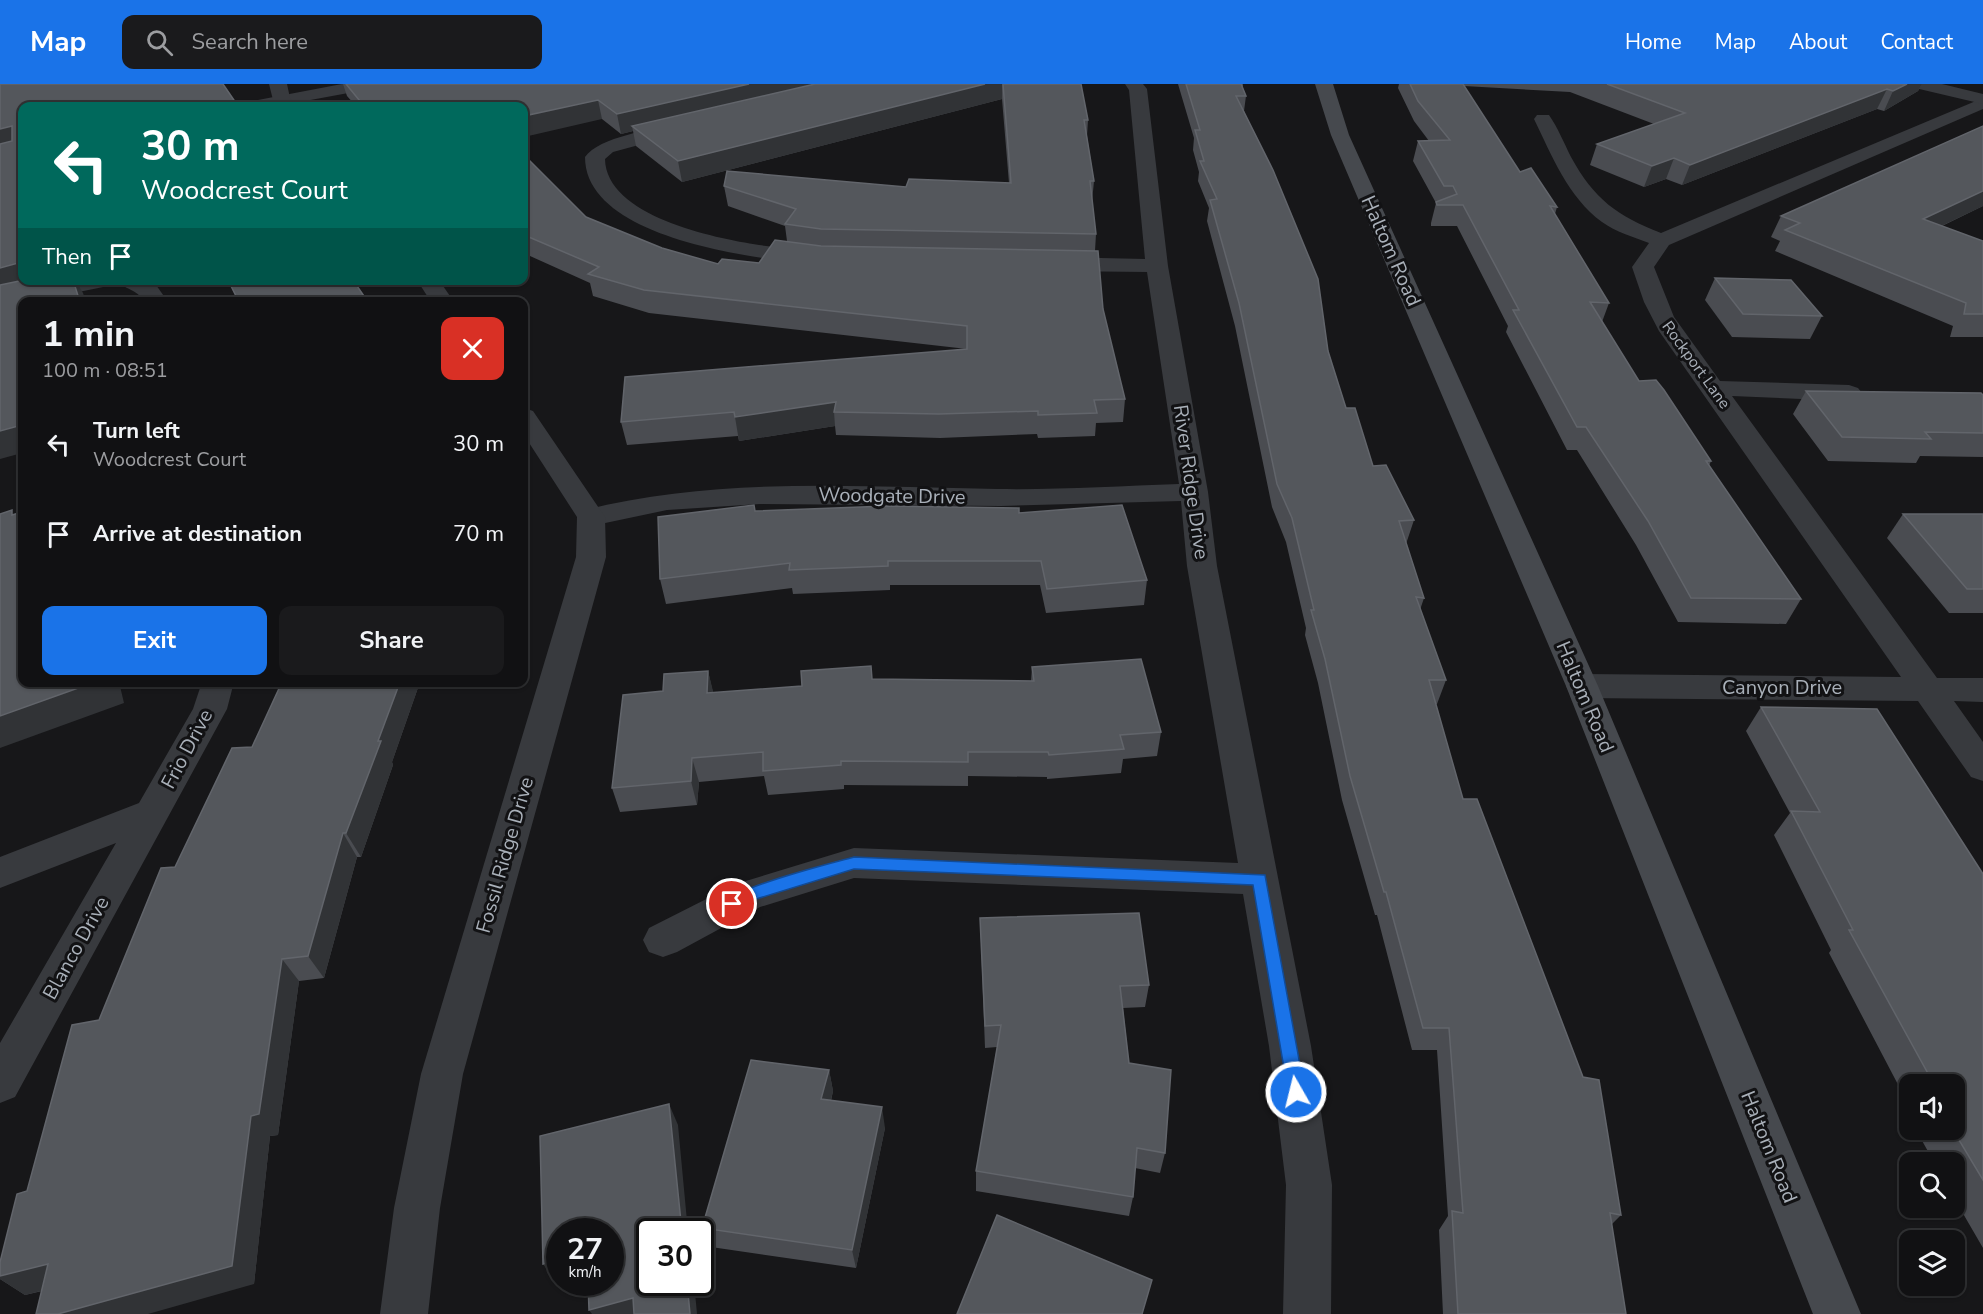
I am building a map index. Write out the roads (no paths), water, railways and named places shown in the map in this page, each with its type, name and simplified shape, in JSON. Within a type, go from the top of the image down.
[{"type":"main road","name":"Haltom Road","points":[[1324,84],[1340,135],[1582,686],[1837,1314]]},
{"type":"street","points":[[266,102],[282,97],[370,84]]},
{"type":"street","name":"River Ridge Drive","points":[[1134,84],[1138,89],[1157,266],[1194,492],[1203,566],[1290,1046],[1309,1185],[1307,1314]]},
{"type":"street","points":[[1921,84],[1983,101]]},
{"type":"street","points":[[1543,119],[1573,179],[1590,201],[1611,219],[1661,241],[1983,101]]},
{"type":"street","points":[[694,125],[606,148],[595,157],[596,173],[604,189],[636,214],[692,239],[778,255],[832,260]]},
{"type":"street","name":"Rockport Lane","points":[[1661,241],[1643,267],[1651,296],[1667,327],[1713,388],[1983,768]]},
{"type":"street","points":[[1038,264],[1157,266]]},
{"type":"street","points":[[0,301],[71,285]]},
{"type":"street","points":[[141,285],[146,287],[153,297]]},
{"type":"street","points":[[1713,388],[1868,393]]},
{"type":"street","points":[[528,422],[573,486],[591,517]]},
{"type":"street","name":"Woodgate Drive","points":[[591,517],[667,502],[760,496],[1001,498],[1194,492]]},
{"type":"street","name":"Fossil Ridge Drive","points":[[404,1314],[417,1208],[442,1074],[591,557],[591,517]]},
{"type":"street","name":"Canyon Drive","points":[[1582,686],[1983,690]]},
{"type":"street","name":"Frio Drive","points":[[152,813],[210,709],[217,687]]},
{"type":"street","points":[[0,873],[152,813]]},
{"type":"street","name":"Blanco Drive","points":[[0,1083],[152,813]]},
{"type":"street","points":[[663,940],[749,895],[854,863],[1259,879]]}]
